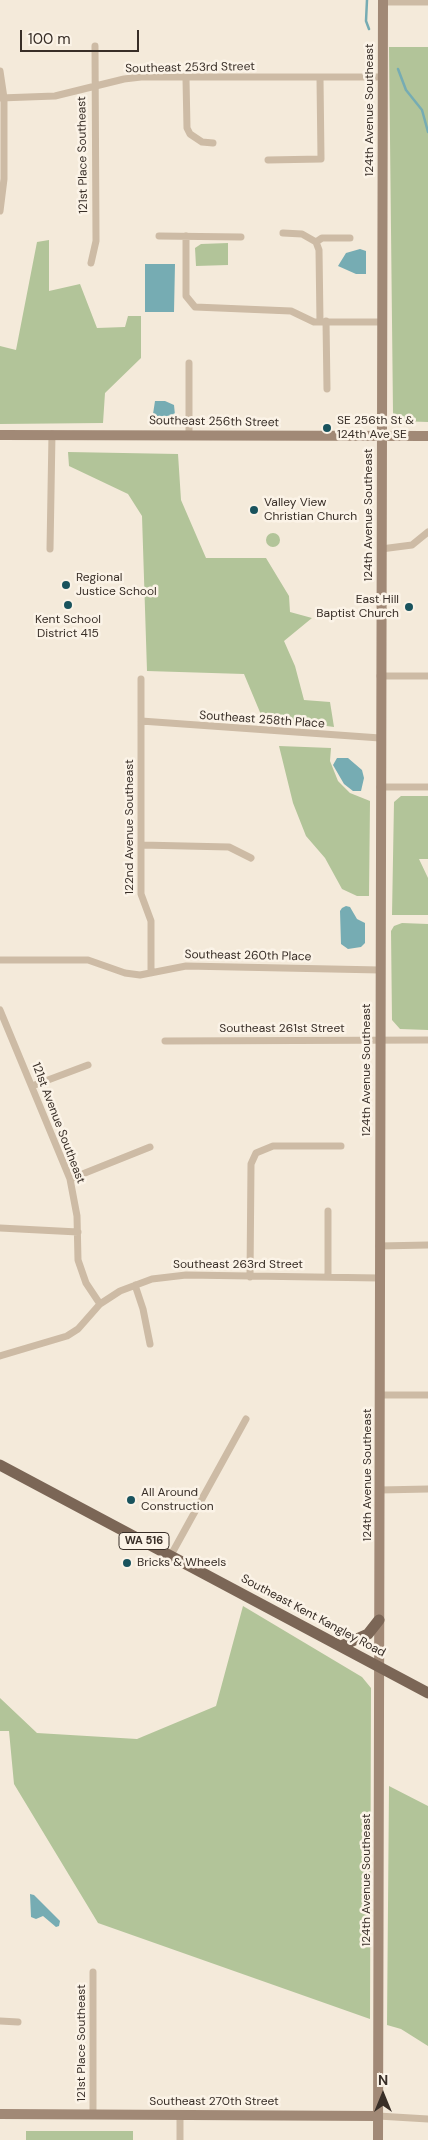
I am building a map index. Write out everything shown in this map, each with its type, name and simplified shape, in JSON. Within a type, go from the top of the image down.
[{"type":"main road","name":"Southeast Kent Kangley Road","points":[[0,1465],[428,1693]]},
{"type":"main road","points":[[340,1646],[368,1634],[379,1620]]},
{"type":"street","points":[[383,1],[428,2]]},
{"type":"street","name":"124th Avenue Southeast","points":[[378,2140],[383,1]]},
{"type":"street","name":"121st Place Southeast","points":[[91,263],[96,241],[95,46]]},
{"type":"street","points":[[0,71],[2,98],[0,212]]},
{"type":"street","name":"Southeast 253rd Street","points":[[2,98],[55,96],[141,77],[186,79],[382,77]]},
{"type":"street","points":[[268,160],[321,159],[320,78]]},
{"type":"street","points":[[186,79],[187,128],[190,134],[202,142],[213,143]]},
{"type":"street","points":[[283,234],[302,234],[316,242],[319,250],[327,389]]},
{"type":"street","points":[[159,236],[241,237]]},
{"type":"street","points":[[186,236],[186,292],[192,306],[202,309],[291,311],[310,320],[381,322]]},
{"type":"street","points":[[316,242],[322,238],[350,238]]},
{"type":"street","points":[[189,363],[189,434]]},
{"type":"street","points":[[50,549],[52,434]]},
{"type":"street","name":"Southeast 256th Street","points":[[0,435],[428,436]]},
{"type":"street","points":[[381,549],[412,545],[428,532]]},
{"type":"street","points":[[380,676],[428,676]]},
{"type":"street","name":"122nd Avenue Southeast","points":[[141,679],[141,894],[151,921],[151,973]]},
{"type":"street","name":"Southeast 258th Place","points":[[142,721],[302,734],[380,738]]},
{"type":"street","points":[[380,787],[428,787]]},
{"type":"street","points":[[141,845],[229,847],[251,858]]},
{"type":"street","name":"Southeast 260th Place","points":[[0,960],[88,960],[125,973],[151,973],[186,966],[380,970]]},
{"type":"street","name":"121st Avenue Southeast","points":[[0,1010],[70,1179],[75,1200],[78,1260],[81,1272],[100,1304]]},
{"type":"street","name":"Southeast 261st Street","points":[[165,1040],[428,1040]]},
{"type":"street","points":[[32,1086],[88,1065]]},
{"type":"street","points":[[250,1277],[251,1164],[256,1153],[273,1146],[340,1146]]},
{"type":"street","points":[[70,1179],[150,1147]]},
{"type":"street","points":[[328,1211],[328,1277]]},
{"type":"street","points":[[0,1228],[78,1232]]},
{"type":"street","points":[[379,1246],[428,1245]]},
{"type":"street","name":"Southeast 263rd Street","points":[[0,1356],[67,1336],[78,1329],[100,1304],[120,1291],[135,1284],[168,1276],[379,1278]]},
{"type":"street","points":[[135,1284],[143,1309],[150,1344]]},
{"type":"street","points":[[380,1395],[428,1395]]},
{"type":"street","points":[[171,1556],[246,1419]]},
{"type":"street","points":[[380,1490],[428,1489]]},
{"type":"street","name":"121st Place Southeast","points":[[93,1972],[93,2114]]},
{"type":"street","points":[[0,2021],[18,2022]]},
{"type":"street","name":"Southeast 270th Street","points":[[0,2114],[378,2116],[428,2119]]},
{"type":"street","points":[[180,2114],[180,2140]]},
{"type":"green space","points":[[389,47],[428,47],[428,422],[398,421],[393,413]]},
{"type":"green space","points":[[49,240],[49,291],[80,284],[97,328],[125,327],[128,316],[141,316],[141,358],[105,393],[103,423],[0,424],[0,346],[16,350],[37,242]]},
{"type":"green space","points":[[228,243],[228,265],[196,266],[195,248],[201,244]]},
{"type":"green space","points":[[68,452],[178,454],[181,500],[206,558],[266,558],[289,596],[290,612],[312,618],[284,641],[295,666],[304,700],[330,702],[334,727],[262,717],[244,674],[147,671],[142,516],[128,494],[69,466]]},
{"type":"green space","points":[[270,533],[276,533],[280,540],[276,547],[270,547],[266,543],[266,537]]},
{"type":"green space","points":[[279,746],[331,748],[330,761],[338,781],[350,793],[370,801],[369,896],[357,896],[342,889],[325,858],[306,836],[293,803]]},
{"type":"green space","points":[[401,796],[428,796],[428,859],[419,859],[428,878],[428,915],[392,915],[394,802]]},
{"type":"green space","points":[[402,923],[428,924],[428,1030],[400,1029],[392,1020],[391,931],[394,926]]},
{"type":"green space","points":[[243,1606],[362,1677],[371,1688],[370,2019],[98,1923],[14,1784],[9,1731],[0,1731],[0,1698],[37,1733],[137,1739],[216,1706]]},
{"type":"green space","points":[[389,1786],[428,1806],[428,2046],[401,2029],[387,2025]]},
{"type":"green space","points":[[26,2131],[133,2131],[133,2140],[26,2140]]},
{"type":"water","points":[[360,249],[366,251],[366,274],[356,274],[338,266],[346,253]]},
{"type":"water","points":[[145,264],[175,264],[174,312],[145,312]]},
{"type":"water","points":[[155,401],[165,401],[174,405],[175,415],[172,417],[155,416],[153,414]]},
{"type":"water","points":[[337,758],[348,758],[362,770],[364,778],[361,791],[353,791],[344,784],[333,765]]},
{"type":"water","points":[[346,906],[350,907],[357,919],[365,923],[365,943],[361,947],[348,949],[341,944],[340,911]]},
{"type":"water","points":[[30,1894],[34,1895],[60,1921],[59,1926],[56,1927],[43,1916],[36,1919],[31,1917]]},
{"type":"waterway","points":[[367,0],[366,21],[369,29]]},
{"type":"waterway","points":[[398,69],[406,90],[422,110],[428,132]]},
{"type":"place","name":"SE 256th St & 124th Ave SE","points":[[327,428]]},
{"type":"place","name":"Valley View Christian Church","points":[[254,510]]},
{"type":"place","name":"Regional Justice School","points":[[66,585]]},
{"type":"place","name":"Kent School District 415","points":[[68,605]]},
{"type":"place","name":"East Hill Baptist Church","points":[[409,607]]},
{"type":"place","name":"All Around Construction","points":[[131,1500]]},
{"type":"place","name":"Bricks & Wheels","points":[[127,1563]]}]
